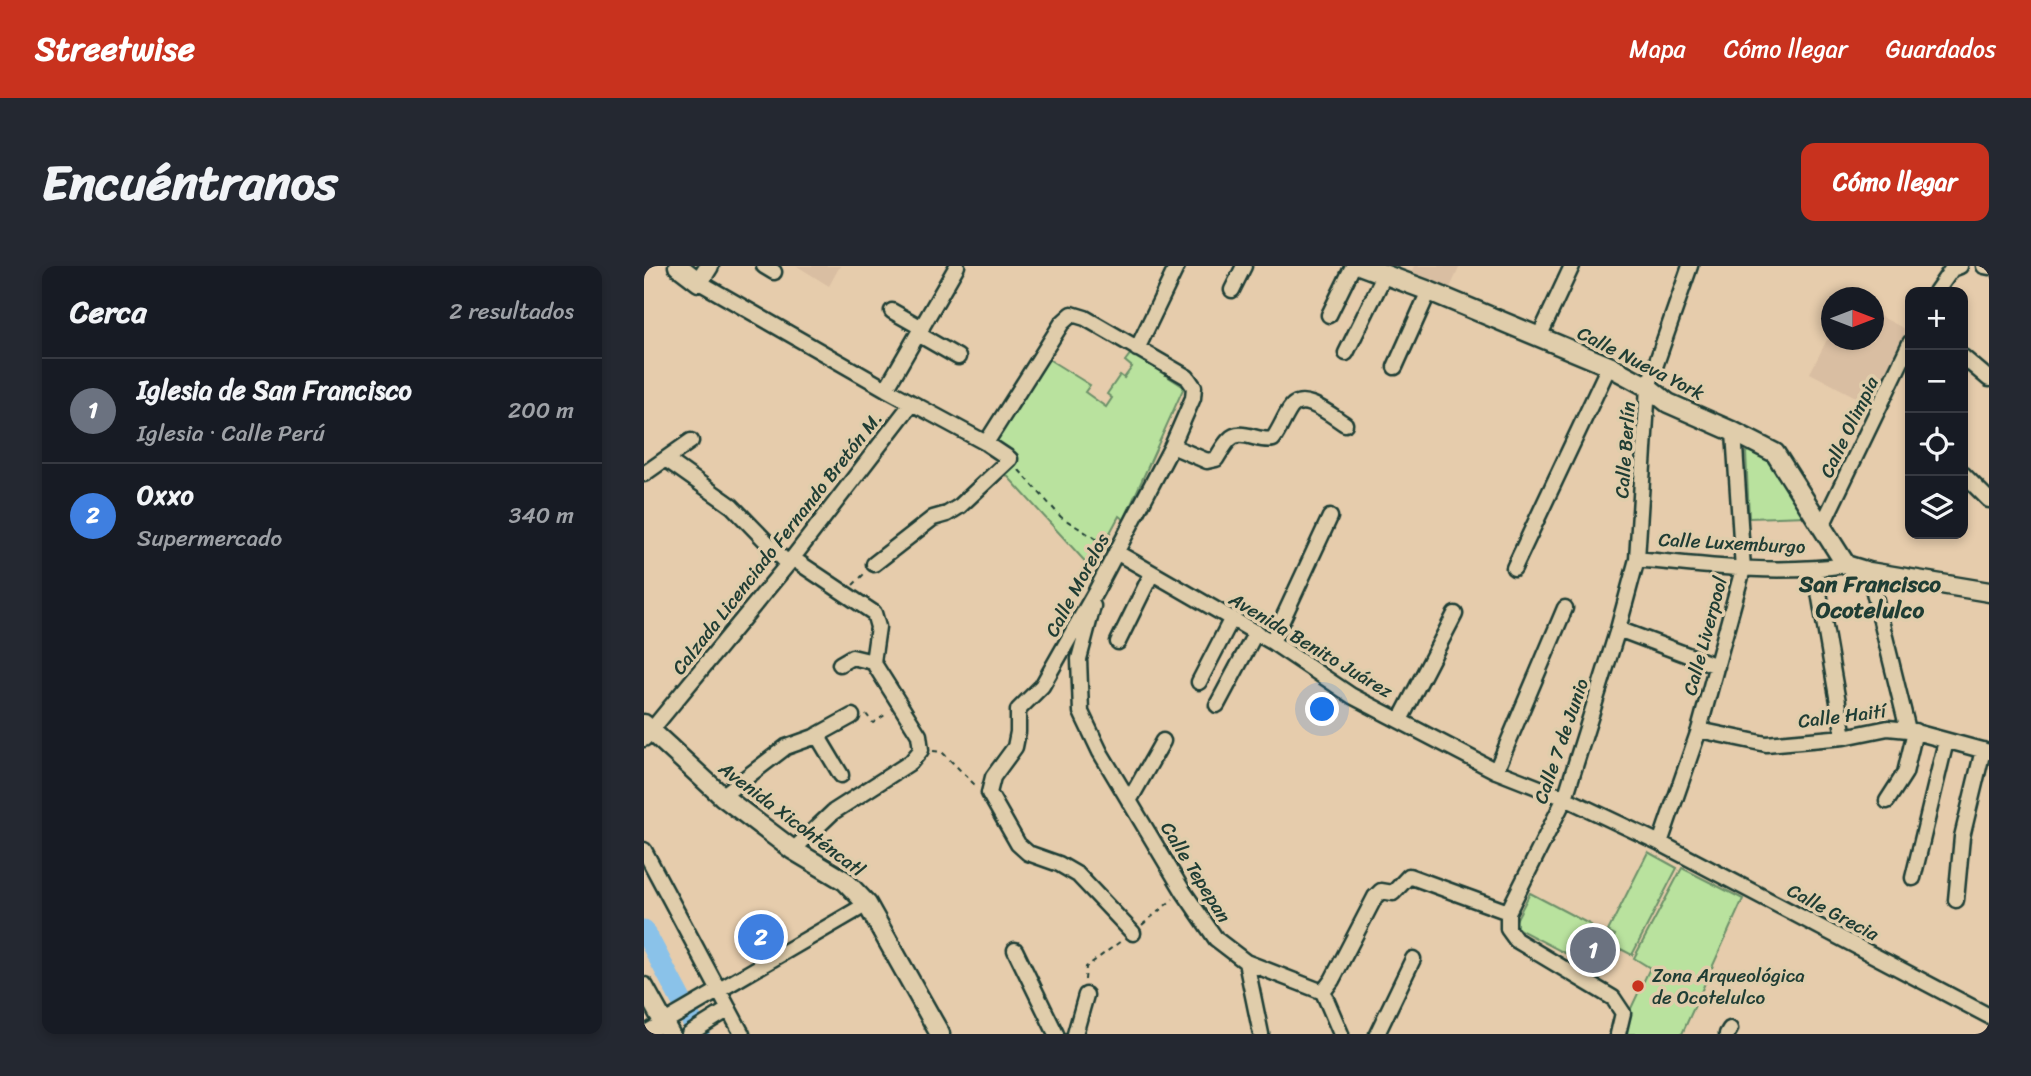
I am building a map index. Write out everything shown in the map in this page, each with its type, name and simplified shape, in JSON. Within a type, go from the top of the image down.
[{"type":"street","points":[[678,266],[699,282],[1010,459],[960,506],[933,518],[874,564]]},
{"type":"street","points":[[699,282],[709,266]]},
{"type":"street","points":[[886,389],[957,266]]},
{"type":"street","points":[[986,443],[1062,323],[1072,314],[1085,318],[1137,349],[1177,266]]},
{"type":"street","points":[[1231,290],[1244,266]]},
{"type":"street","points":[[1329,315],[1353,266]]},
{"type":"street","points":[[1539,337],[1572,266]]},
{"type":"street","name":"Calle Berlín","points":[[1637,559],[1648,387],[1690,266]]},
{"type":"street","points":[[1940,287],[1952,270],[1960,266]]},
{"type":"street","points":[[1346,353],[1376,270]]},
{"type":"street","name":"Calle Nueva York","points":[[1376,270],[1609,366],[1648,387],[1668,402],[1775,453],[1846,565]]},
{"type":"street","points":[[1395,367],[1429,291]]},
{"type":"street","points":[[892,311],[958,357]]},
{"type":"street","name":"Calle Morelos","points":[[989,793],[993,776],[1015,747],[1018,710],[1042,686],[1096,591],[1172,446],[1193,398],[1194,387],[1188,377],[1137,349]]},
{"type":"street","name":"Calle Olimpia","points":[[1821,527],[1907,350]]},
{"type":"street","points":[[1968,361],[1989,379]]},
{"type":"street","points":[[1514,568],[1609,366]]},
{"type":"street","points":[[1172,446],[1207,461],[1216,459],[1231,437],[1237,434],[1265,441],[1273,439],[1292,405],[1298,401],[1306,402],[1345,424]]},
{"type":"street","name":"Calzada Licenciado Fernando Bretón M.","points":[[647,731],[790,561],[912,403]]},
{"type":"street","name":"Calle Liverpool","points":[[1660,843],[1699,730],[1743,569],[1734,432]]},
{"type":"street","points":[[644,474],[691,441]]},
{"type":"street","points":[[667,460],[732,506],[790,561],[845,593],[874,614],[877,620],[873,662],[919,735],[921,750],[911,762],[833,812],[793,850]]},
{"type":"street","points":[[1965,476],[1989,500]]},
{"type":"street","points":[[1272,642],[1330,517]]},
{"type":"street","name":"Avenida Benito Juárez","points":[[1116,552],[1256,632],[1352,696],[1496,771],[1565,798]]},
{"type":"street","name":"Calle Luxemburgo","points":[[1637,559],[1743,569],[1815,569],[1846,565],[1869,572],[1989,592]]},
{"type":"street","name":"Calle 7 de Junio","points":[[1618,1034],[1623,1013],[1613,998],[1516,940],[1508,929],[1508,912],[1565,798],[1637,559]]},
{"type":"street","points":[[1815,569],[1844,737]]},
{"type":"street","points":[[1869,572],[1911,731],[1905,774],[1887,801]]},
{"type":"street","points":[[1118,642],[1152,573]]},
{"type":"street","name":"Calle Tepepan","points":[[1096,591],[1079,659],[1081,712],[1100,752],[1183,891],[1216,939],[1247,962],[1323,992]]},
{"type":"street","points":[[1496,771],[1565,608]]},
{"type":"street","points":[[1400,720],[1455,614]]},
{"type":"street","points":[[1199,682],[1232,618]]},
{"type":"street","points":[[1618,629],[1717,666]]},
{"type":"street","points":[[1217,705],[1256,632]]},
{"type":"street","points":[[840,664],[852,657],[873,662]]},
{"type":"street","points":[[722,796],[786,747],[817,735],[852,716]]},
{"type":"street","name":"Calle Haití","points":[[1699,730],[1766,744],[1844,737],[1888,728],[1911,731],[1986,751]]},
{"type":"street","name":"Avenida Xicohténcatl","points":[[647,731],[722,796],[793,850],[845,881],[867,904],[940,1034]]},
{"type":"street","points":[[817,735],[841,775]]},
{"type":"street","points":[[1129,801],[1163,741]]},
{"type":"street","points":[[1913,878],[1945,741]]},
{"type":"street","points":[[1956,900],[1962,837],[1986,751]]},
{"type":"street","points":[[989,793],[1018,844],[1028,853],[1059,864],[1078,875],[1133,933]]},
{"type":"street","name":"Calle Grecia","points":[[1565,798],[1660,843],[1989,1016]]},
{"type":"street","points":[[644,850],[723,1013],[742,1034]]},
{"type":"street","points":[[1342,1034],[1323,992],[1332,980],[1374,897],[1381,891],[1393,893],[1399,890],[1409,876],[1508,912]]},
{"type":"street","points":[[644,1034],[668,1024],[713,994],[867,904]]},
{"type":"street","points":[[1015,950],[1056,1034]]},
{"type":"street","points":[[1377,1034],[1413,959]]},
{"type":"street","points":[[1247,962],[1261,1034]]},
{"type":"street","points":[[644,987],[668,1024]]},
{"type":"street","points":[[1076,1033],[1086,995]]},
{"type":"street","points":[[689,1034],[723,1013]]},
{"type":"path","points":[[1010,459],[1061,517],[1116,552]]},
{"type":"path","points":[[845,593],[874,564]]},
{"type":"path","points":[[852,716],[862,709],[873,723],[900,704]]},
{"type":"path","points":[[921,750],[942,752],[973,785],[989,793]]},
{"type":"path","points":[[1086,995],[1086,967],[1133,933],[1183,891]]},
{"type":"shaded area","points":[[797,266],[840,266],[829,286]]},
{"type":"shaded area","points":[[1414,266],[1460,266],[1449,290],[1411,273]]},
{"type":"shaded area","points":[[1884,318],[1905,329],[1905,334],[1871,405],[1810,373],[1822,350],[1884,350]]},
{"type":"green space","points":[[1131,353],[1184,387],[1124,520],[1119,516],[1091,568],[1001,469],[993,438],[1045,357],[1090,385],[1085,392],[1106,407],[1112,398],[1107,394],[1120,375],[1124,378],[1132,367],[1125,361]]},
{"type":"green space","points":[[1755,449],[1772,459],[1806,516],[1749,518],[1746,452]]},
{"type":"green space","points":[[1648,852],[1677,868],[1632,955],[1611,944],[1615,935],[1608,931]]},
{"type":"green space","points":[[1682,868],[1743,899],[1682,1034],[1619,1034],[1650,968],[1634,958]]},
{"type":"green space","points":[[1530,893],[1591,925],[1574,958],[1513,926]]},
{"type":"building","points":[[762,923],[776,939],[755,950],[748,935]]},
{"type":"waterway","points":[[644,930],[699,1034]]},
{"type":"place","name":"Oxxo","points":[[761,937]]},
{"type":"place","name":"Iglesia de San Francisco","points":[[1593,950]]},
{"type":"place","name":"Zona Arqueológica de Ocotelulco","points":[[1638,986]]},
{"type":"district","name":"San Francisco Ocotelulco","points":[[1870,597]]}]
